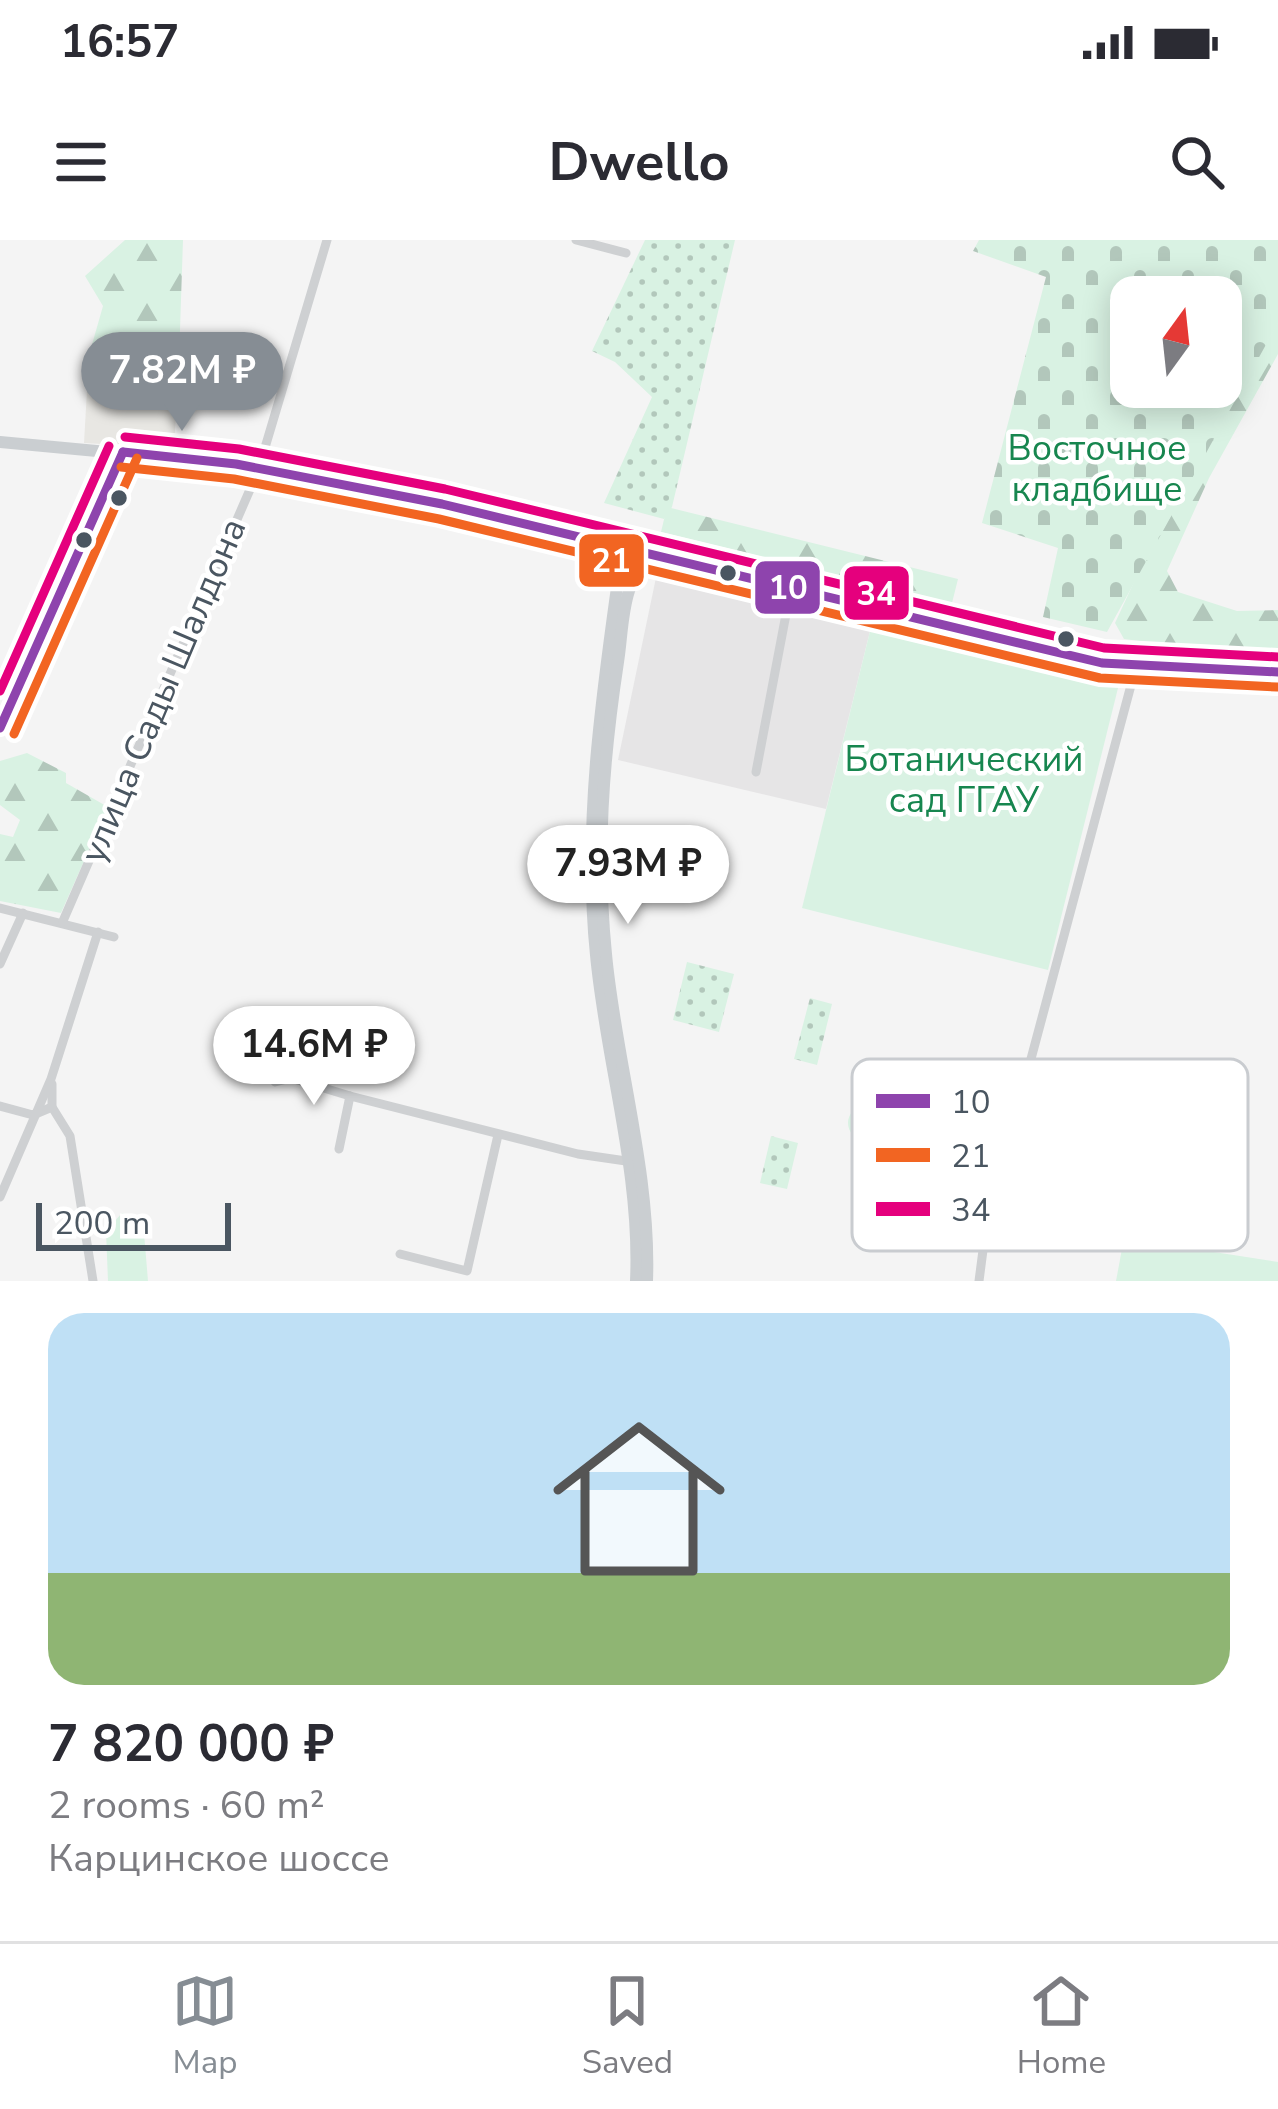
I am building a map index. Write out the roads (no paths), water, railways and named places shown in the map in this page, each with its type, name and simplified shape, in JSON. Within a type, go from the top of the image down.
[{"type":"main road","points":[[0,442],[383,481],[634,547]]},
{"type":"main road","points":[[260,465],[610,544],[656,550],[1137,662],[1278,658]]},
{"type":"main road","points":[[610,544],[626,575]]},
{"type":"main road","points":[[634,547],[592,790],[590,881],[626,1161],[636,1281]]},
{"type":"main road","points":[[626,575],[656,550]]},
{"type":"main road","points":[[656,550],[791,588],[1137,662],[1278,672]]},
{"type":"main road","points":[[601,960],[641,1196],[647,1281]]},
{"type":"street","name":"улица Сады Шалдона","points":[[63,921],[260,465],[327,240]]},
{"type":"street","points":[[576,240],[626,253]]},
{"type":"street","points":[[0,728],[123,452]]},
{"type":"street","points":[[756,772],[791,588]]},
{"type":"street","points":[[1031,1059],[1137,662]]},
{"type":"street","points":[[0,908],[114,937]]},
{"type":"street","points":[[0,964],[22,913]]},
{"type":"street","points":[[0,1197],[52,1079],[98,932]]},
{"type":"street","points":[[275,1082],[291,1078],[498,1135],[626,1161]]},
{"type":"street","points":[[52,1079],[52,1107],[70,1136],[93,1281]]},
{"type":"street","points":[[339,1149],[350,1096]]},
{"type":"street","points":[[0,1106],[33,1115],[52,1107]]},
{"type":"street","points":[[400,1255],[467,1271],[498,1135]]},
{"type":"street","points":[[980,1281],[983,1251]]},
{"type":"park label","name":"Восточное кладбище","points":[[1097,468]]},
{"type":"park label","name":"Ботанический сад ГГАУ","points":[[964,778]]}]
